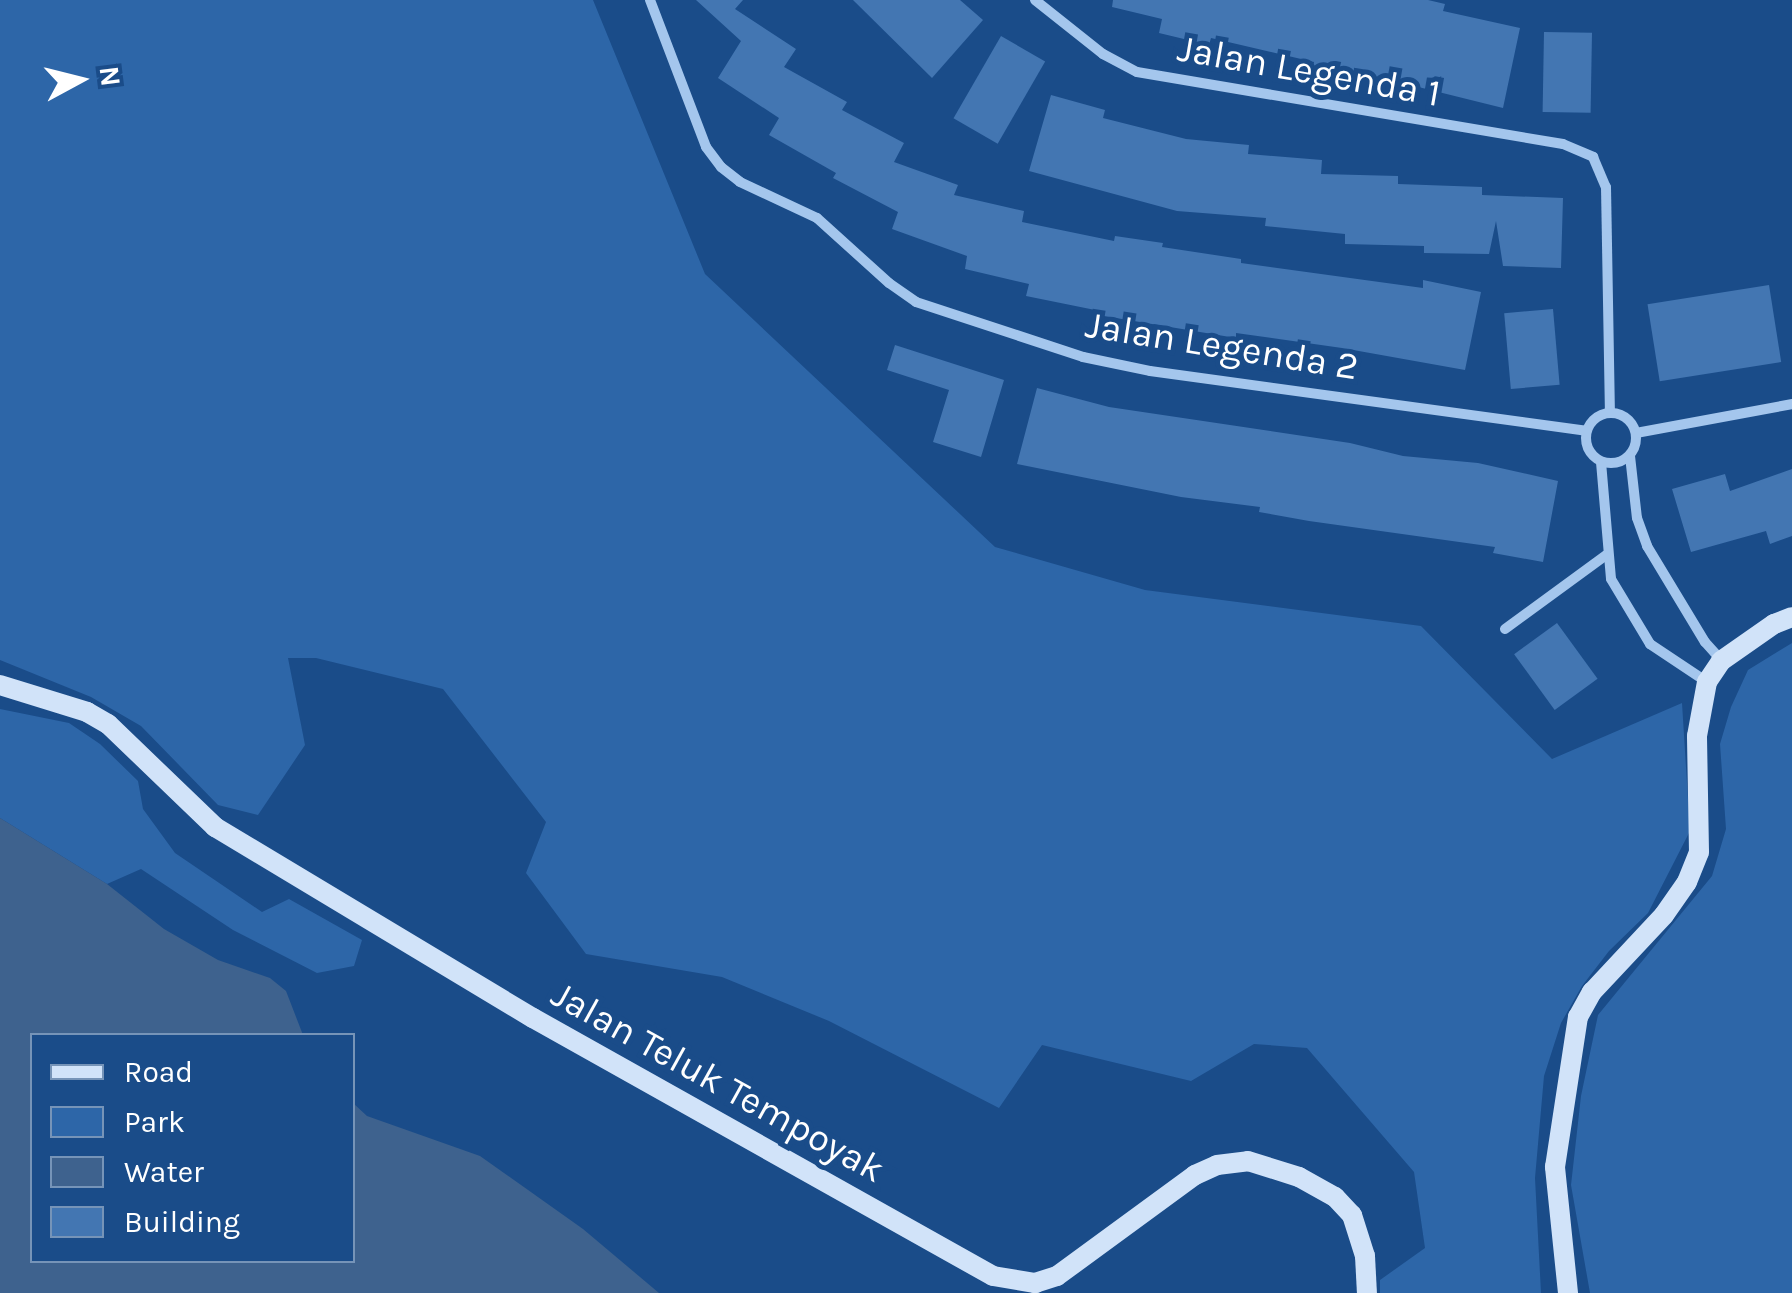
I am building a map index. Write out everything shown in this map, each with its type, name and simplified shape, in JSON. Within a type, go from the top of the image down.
[{"type":"street","name":"Jalan Legenda 2","points":[[650,0],[706,147],[722,167],[740,182],[817,218],[888,283],[916,302],[1083,357],[1150,372],[1586,431]]},
{"type":"street","name":"Jalan Legenda 1","points":[[1035,0],[1104,54],[1137,72],[1564,144],[1593,156],[1606,187],[1610,413]]},
{"type":"street","points":[[1636,433],[1792,404]]},
{"type":"street","points":[[1630,456],[1616,464],[1600,462],[1591,454],[1586,431],[1592,422],[1610,413],[1631,422],[1636,433],[1630,456],[1637,518],[1647,546],[1705,642],[1721,661]]},
{"type":"street","points":[[1600,462],[1610,579],[1650,644],[1707,682]]},
{"type":"street","points":[[1505,630],[1606,555]]},
{"type":"street","points":[[1568,1293],[1555,1167],[1570,1047],[1578,1017],[1592,992],[1664,915],[1687,882],[1698,852],[1697,736],[1707,682],[1721,661],[1774,624],[1792,618]]},
{"type":"street","name":"Jalan Teluk Tempoyak","points":[[0,685],[87,712],[108,724],[215,826],[533,1018],[993,1276],[1035,1288],[1195,1176],[1232,1160],[1266,1164],[1334,1197],[1360,1233],[1367,1293]]},
{"type":"green space","points":[[0,0],[593,0],[705,274],[995,547],[1145,590],[1421,626],[1552,759],[1682,703],[1690,831],[1648,913],[1609,951],[1582,986],[1561,1023],[1544,1076],[1535,1178],[1541,1293],[1380,1293],[1380,1280],[1425,1248],[1414,1172],[1307,1048],[1254,1044],[1191,1081],[1042,1045],[999,1108],[829,1021],[722,977],[586,954],[526,873],[546,822],[443,689],[316,658],[288,658],[305,745],[258,815],[218,805],[141,726],[91,697],[0,660]]},
{"type":"green space","points":[[1792,643],[1792,1293],[1590,1293],[1571,1185],[1581,1096],[1598,1015],[1712,876],[1726,829],[1720,744],[1731,707],[1748,670]]},
{"type":"green space","points":[[0,709],[69,723],[100,744],[138,781],[143,809],[175,853],[262,912],[289,899],[362,940],[354,966],[317,973],[233,930],[141,869],[107,884],[0,818]]},
{"type":"water","points":[[0,818],[107,884],[164,929],[218,960],[270,978],[286,991],[302,1033],[30,1033],[30,1263],[355,1263],[355,1105],[367,1116],[480,1156],[583,1229],[659,1293],[0,1293]]},
{"type":"building","points":[[696,0],[743,0],[735,9],[796,49],[784,67],[847,102],[842,110],[904,143],[894,162],[958,185],[954,195],[1024,211],[1022,222],[1114,241],[1115,236],[1163,243],[1162,247],[1241,259],[1241,263],[1423,288],[1423,280],[1481,292],[1465,370],[1342,348],[1236,333],[1236,338],[1104,316],[1105,312],[1026,296],[1029,284],[965,269],[967,256],[892,229],[898,212],[833,178],[836,173],[769,135],[779,118],[718,78],[741,41]]},
{"type":"building","points":[[853,0],[960,0],[983,20],[932,78]]},
{"type":"building","points":[[1113,0],[1428,0],[1445,4],[1443,11],[1520,28],[1503,108],[1362,73],[1361,78],[1313,67],[1314,62],[1211,38],[1209,45],[1159,33],[1162,19],[1112,7]]},
{"type":"building","points":[[1544,32],[1592,33],[1591,113],[1543,112]]},
{"type":"building","points":[[1001,36],[1045,61],[998,144],[954,118]]},
{"type":"building","points":[[1051,95],[1105,110],[1103,118],[1186,139],[1249,145],[1248,154],[1322,160],[1321,174],[1398,176],[1398,184],[1482,187],[1482,195],[1563,198],[1561,268],[1503,266],[1496,221],[1489,254],[1424,253],[1424,246],[1345,244],[1345,234],[1265,226],[1266,218],[1177,211],[1029,171]]},
{"type":"building","points":[[1769,285],[1781,362],[1660,381],[1648,304]]},
{"type":"building","points":[[1553,309],[1560,385],[1511,389],[1504,313]]},
{"type":"building","points":[[895,345],[1004,380],[981,457],[933,442],[949,390],[887,370]]},
{"type":"building","points":[[1037,388],[1109,407],[1350,443],[1403,456],[1478,463],[1558,481],[1543,562],[1493,553],[1495,547],[1309,521],[1259,512],[1260,507],[1181,497],[1017,464]]},
{"type":"building","points":[[1792,469],[1792,536],[1770,544],[1766,531],[1691,552],[1672,489],[1725,474],[1730,491]]},
{"type":"building","points":[[1557,623],[1598,679],[1555,710],[1514,654]]}]
